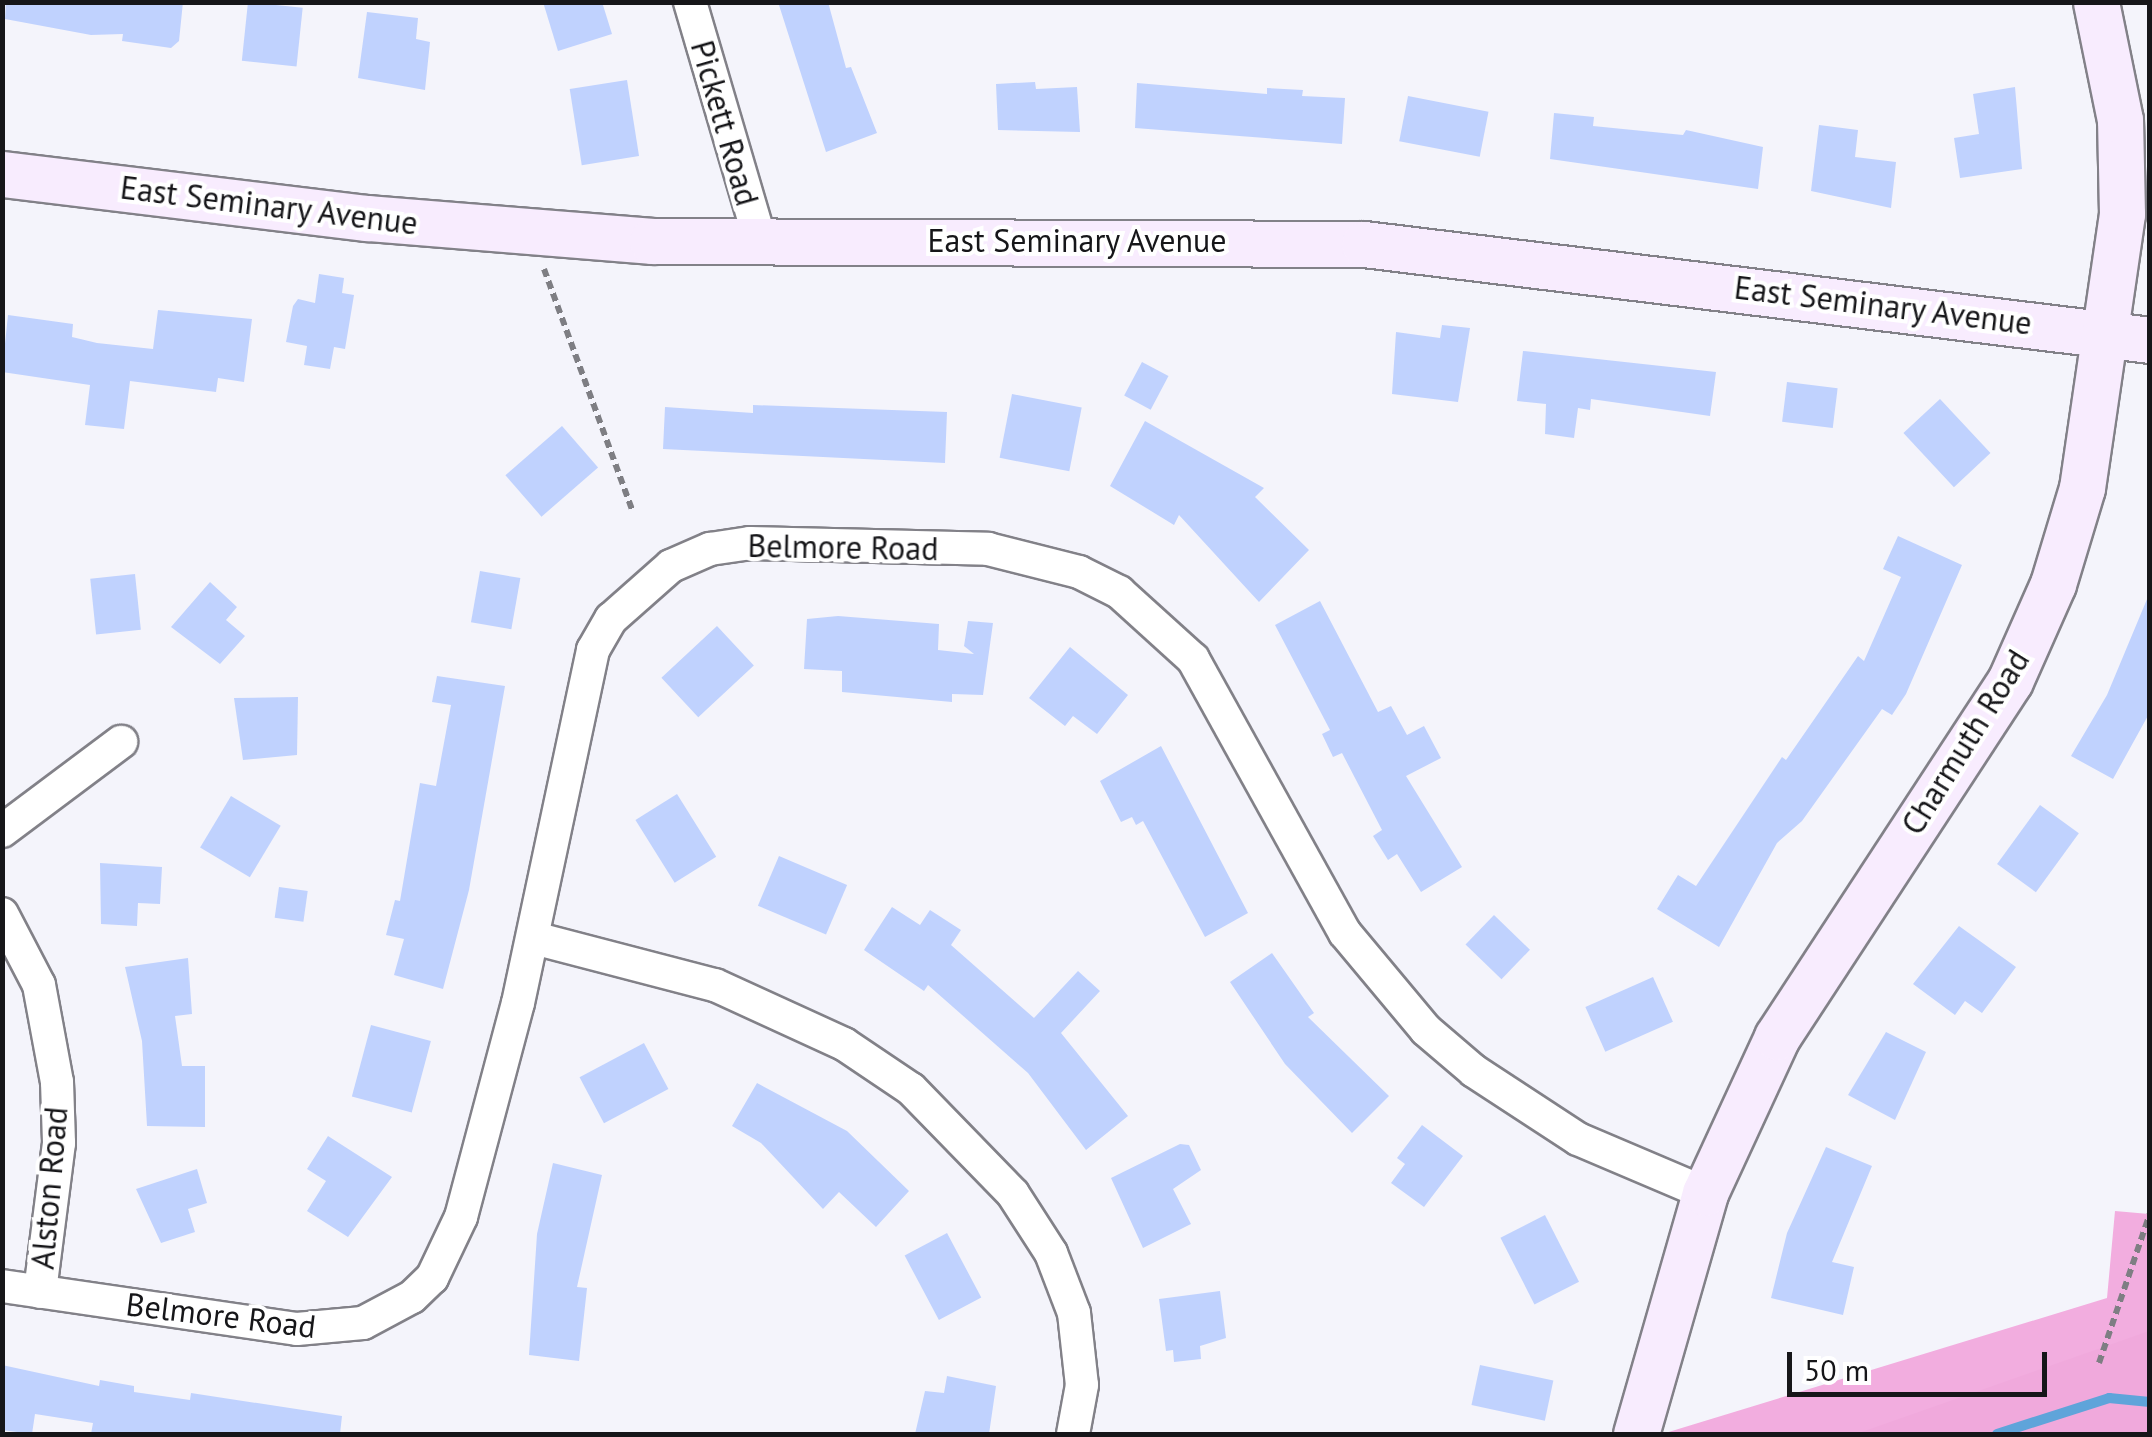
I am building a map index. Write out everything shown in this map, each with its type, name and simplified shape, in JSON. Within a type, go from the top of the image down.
[{"type":"street","name":"Pickett Road","points":[[690,2],[760,243]]},
{"type":"street","name":"Charmuth Road","points":[[1636,1434],[1705,1194],[1809,981],[2010,681],[2053,584],[2129,338],[2120,120],[2096,2]]},
{"type":"street","name":"East Seminary Avenue","points":[[2,174],[367,218],[760,243],[1153,238],[1364,244],[2129,338]]},
{"type":"street","name":"Belmore Road","points":[[2,1286],[297,1330],[363,1322],[412,1298],[447,1257],[534,938],[593,650],[638,590],[697,554],[750,543],[988,549],[1040,559],[1120,592],[1193,660],[1344,934],[1426,1030],[1474,1071],[1578,1140],[1705,1194]]},
{"type":"street","points":[[2,831],[121,742]]},
{"type":"street","name":"Alston Road","points":[[2,914],[40,985],[58,1082],[59,1143],[40,1292]]},
{"type":"street","points":[[534,938],[715,985],[779,1010],[844,1044],[936,1112],[1014,1194],[1051,1252],[1074,1313],[1082,1386],[1073,1434]]},
{"type":"path","points":[[544,276],[633,512]]},
{"type":"path","points":[[2100,1363],[2150,1213]]},
{"type":"shaded area","points":[[2115,1211],[2149,1214],[2149,1434],[1662,1434],[2107,1298]]},
{"type":"shaded area","points":[[2149,1331],[2149,1434],[1856,1434]]},
{"type":"building","points":[[6,2],[183,2],[179,41],[171,48],[122,41],[123,34],[91,35],[5,19]]},
{"type":"building","points":[[248,2],[303,8],[297,66],[242,61]]},
{"type":"building","points":[[543,2],[602,2],[612,34],[558,51]]},
{"type":"building","points":[[778,2],[828,2],[846,68],[851,67],[877,133],[826,152]]},
{"type":"building","points":[[367,12],[418,18],[416,39],[430,42],[425,90],[358,78]]},
{"type":"building","points":[[627,80],[639,156],[582,165],[570,89]]},
{"type":"building","points":[[1035,82],[1036,89],[1077,87],[1080,132],[998,130],[996,84]]},
{"type":"building","points":[[1137,83],[1267,94],[1267,88],[1303,90],[1302,96],[1345,98],[1342,144],[1135,128]]},
{"type":"building","points":[[2015,87],[2022,169],[1960,178],[1954,138],[1979,134],[1973,94]]},
{"type":"building","points":[[1408,96],[1488,112],[1480,157],[1399,141]]},
{"type":"building","points":[[1554,113],[1594,117],[1593,126],[1683,135],[1686,130],[1763,147],[1758,189],[1550,159]]},
{"type":"building","points":[[1819,125],[1858,130],[1855,157],[1896,162],[1891,208],[1811,191]]},
{"type":"building","points":[[319,274],[344,278],[342,293],[354,295],[345,349],[334,347],[330,369],[304,365],[307,346],[286,342],[293,306],[298,299],[315,303]]},
{"type":"building","points":[[158,310],[252,319],[244,382],[218,378],[216,392],[130,381],[124,429],[85,425],[90,385],[2,372],[8,315],[73,324],[72,337],[97,343],[153,349]]},
{"type":"building","points":[[1442,325],[1470,328],[1458,402],[1392,394],[1396,332],[1440,338]]},
{"type":"building","points":[[1523,351],[1716,372],[1710,416],[1591,399],[1590,410],[1578,408],[1574,438],[1545,434],[1546,404],[1517,401]]},
{"type":"building","points":[[1142,362],[1168,376],[1151,410],[1124,396]]},
{"type":"building","points":[[1787,382],[1838,388],[1833,428],[1782,422]]},
{"type":"building","points":[[1012,394],[1082,408],[1069,471],[1000,458]]},
{"type":"building","points":[[1940,399],[1990,453],[1954,487],[1903,433]]},
{"type":"building","points":[[753,405],[947,412],[945,463],[663,449],[665,407],[753,413]]},
{"type":"building","points":[[1145,421],[1264,488],[1255,497],[1309,550],[1259,602],[1179,515],[1174,525],[1110,486]]},
{"type":"building","points":[[562,426],[598,468],[541,517],[505,475]]},
{"type":"building","points":[[1898,536],[1962,565],[1906,694],[1892,715],[1882,709],[1802,821],[1777,843],[1719,947],[1657,909],[1678,875],[1696,886],[1782,757],[1786,760],[1858,656],[1864,661],[1901,577],[1883,569]]},
{"type":"building","points":[[480,571],[520,578],[511,629],[471,622]]},
{"type":"building","points":[[135,574],[141,630],[96,634],[90,579]]},
{"type":"building","points":[[210,582],[237,607],[226,620],[245,636],[220,664],[171,627]]},
{"type":"building","points":[[2150,592],[2150,712],[2113,779],[2071,756],[2107,695]]},
{"type":"building","points":[[1320,601],[1378,712],[1391,706],[1407,735],[1424,726],[1441,758],[1406,776],[1462,867],[1421,892],[1397,854],[1388,860],[1373,836],[1382,830],[1342,753],[1333,757],[1322,734],[1330,730],[1275,625]]},
{"type":"building","points":[[838,616],[939,624],[938,650],[974,654],[964,646],[968,621],[993,623],[983,695],[952,694],[952,702],[842,692],[842,671],[804,669],[807,619]]},
{"type":"building","points":[[717,626],[754,665],[698,717],[661,678]]},
{"type":"building","points":[[1070,647],[1128,695],[1097,734],[1073,716],[1065,726],[1029,698]]},
{"type":"building","points":[[437,676],[505,686],[469,890],[443,989],[394,975],[404,939],[386,935],[395,900],[400,901],[420,783],[436,786],[451,705],[432,702]]},
{"type":"building","points":[[298,697],[297,755],[243,760],[234,698]]},
{"type":"building","points":[[1161,746],[1248,913],[1205,937],[1143,821],[1136,825],[1132,817],[1121,822],[1100,781]]},
{"type":"building","points":[[677,794],[716,857],[675,883],[635,820]]},
{"type":"building","points":[[231,796],[281,826],[250,877],[200,847]]},
{"type":"building","points":[[2040,805],[2079,833],[2036,892],[1997,864]]},
{"type":"building","points":[[779,856],[847,885],[826,935],[758,906]]},
{"type":"building","points":[[100,863],[162,867],[160,904],[138,903],[137,926],[101,924]]},
{"type":"building","points":[[279,887],[308,891],[303,922],[275,918]]},
{"type":"building","points":[[892,907],[920,925],[930,910],[961,930],[951,945],[1034,1018],[1078,971],[1100,991],[1061,1033],[1128,1116],[1086,1150],[1028,1073],[928,985],[924,991],[864,950]]},
{"type":"building","points":[[1494,915],[1530,950],[1501,979],[1466,944]]},
{"type":"building","points":[[1959,926],[2016,967],[1982,1013],[1965,1001],[1955,1015],[1913,984]]},
{"type":"building","points":[[1272,953],[1314,1013],[1308,1017],[1389,1096],[1352,1133],[1285,1064],[1230,982]]},
{"type":"building","points":[[188,958],[192,1014],[175,1016],[182,1066],[205,1066],[205,1127],[147,1126],[142,1041],[125,967]]},
{"type":"building","points":[[1653,977],[1673,1022],[1605,1052],[1585,1007]]},
{"type":"building","points":[[371,1025],[431,1041],[412,1113],[352,1096]]},
{"type":"building","points":[[1886,1032],[1926,1052],[1895,1120],[1848,1095]]},
{"type":"building","points":[[644,1043],[668,1089],[604,1123],[580,1077]]},
{"type":"building","points":[[757,1083],[847,1131],[909,1191],[876,1227],[839,1192],[823,1209],[761,1143],[732,1126]]},
{"type":"building","points":[[1422,1125],[1463,1156],[1424,1207],[1391,1183],[1405,1164],[1397,1158]]},
{"type":"building","points":[[328,1136],[392,1177],[348,1237],[307,1211],[326,1181],[307,1169]]},
{"type":"building","points":[[1180,1144],[1189,1145],[1201,1170],[1173,1189],[1191,1224],[1143,1248],[1111,1178]]},
{"type":"building","points":[[1826,1147],[1872,1166],[1832,1262],[1854,1267],[1843,1315],[1771,1298],[1787,1233]]},
{"type":"building","points":[[553,1163],[602,1175],[577,1287],[587,1288],[579,1361],[529,1355],[537,1234]]},
{"type":"building","points":[[197,1169],[207,1203],[188,1209],[195,1232],[161,1243],[136,1189]]},
{"type":"building","points":[[1545,1215],[1579,1282],[1534,1305],[1500,1238]]},
{"type":"building","points":[[947,1233],[981,1297],[939,1320],[905,1256]]},
{"type":"building","points":[[1220,1291],[1226,1338],[1200,1346],[1201,1359],[1174,1362],[1173,1350],[1166,1351],[1159,1299]]},
{"type":"building","points":[[2,1365],[99,1386],[100,1380],[134,1386],[134,1392],[190,1400],[191,1393],[342,1416],[340,1434],[91,1434],[93,1423],[35,1414],[32,1434],[2,1430]]},
{"type":"building","points":[[1480,1365],[1553,1381],[1545,1421],[1471,1405]]},
{"type":"building","points":[[947,1376],[996,1386],[989,1434],[915,1434],[925,1391],[944,1393]]},
{"type":"waterway","points":[[1997,1434],[2109,1398],[2150,1402]]}]
